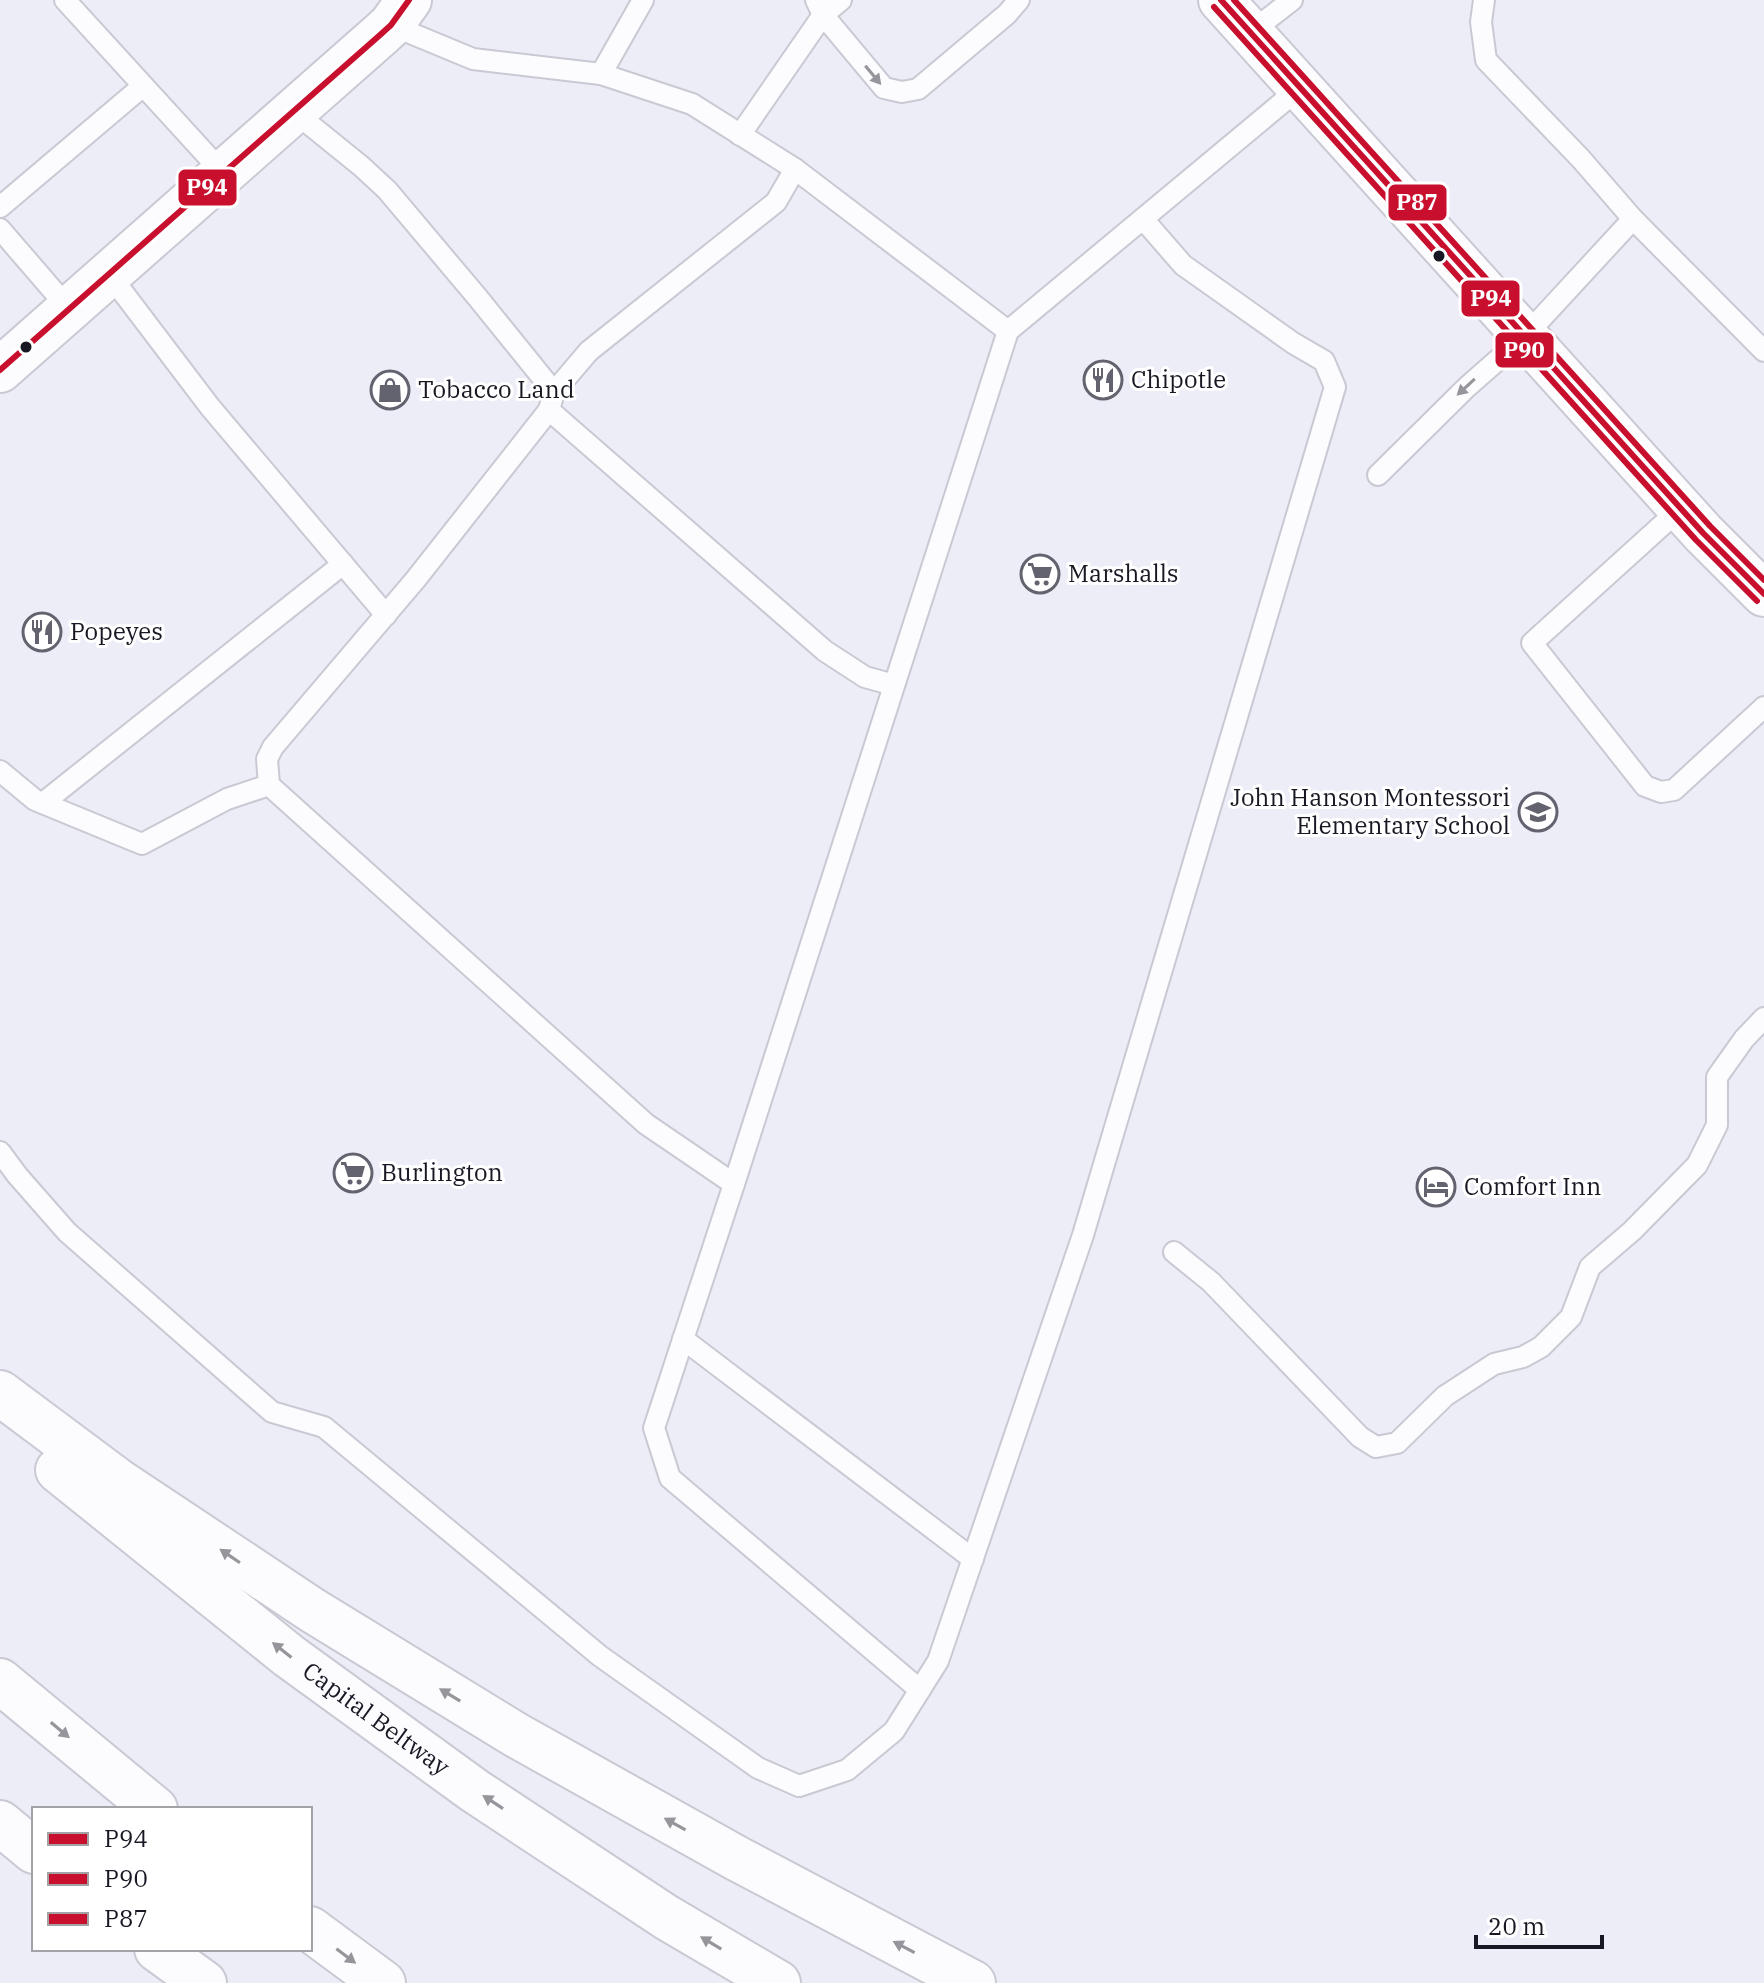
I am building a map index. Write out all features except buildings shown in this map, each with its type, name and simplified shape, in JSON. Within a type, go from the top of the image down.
[{"type":"main road","points":[[1221,0],[1703,533],[1764,594]]},
{"type":"main road","points":[[0,370],[400,13]]},
{"type":"main road","points":[[0,1393],[118,1481],[312,1610],[489,1719],[738,1859],[973,1983]]},
{"type":"main road","name":"Capital Beltway","points":[[0,1420],[289,1656],[425,1755],[666,1917],[778,1983]]},
{"type":"main road","points":[[0,1681],[153,1807]]},
{"type":"main road","points":[[0,1823],[32,1849]]},
{"type":"main road","points":[[312,1930],[383,1983]]},
{"type":"main road","points":[[160,1951],[204,1983]]},
{"type":"lane","points":[[65,0],[223,173]]},
{"type":"lane","points":[[601,74],[643,0]]},
{"type":"lane","points":[[740,135],[820,8],[841,0]]},
{"type":"lane","points":[[820,8],[884,88],[902,92],[918,89],[1007,14],[1019,0]]},
{"type":"lane","points":[[1251,32],[1292,0]]},
{"type":"lane","points":[[1484,0],[1481,22],[1486,60],[1581,159],[1633,219],[1764,351]]},
{"type":"lane","points":[[400,13],[473,59],[601,74],[692,104],[795,169],[1008,331]]},
{"type":"lane","points":[[0,207],[143,86]]},
{"type":"lane","points":[[920,1690],[670,1478],[654,1428],[1008,331],[1301,87]]},
{"type":"lane","points":[[293,111],[387,190],[478,298],[552,401],[825,651],[865,677],[894,685]]},
{"type":"lane","points":[[734,1184],[646,1124],[269,785],[267,759],[273,747],[416,579],[589,351],[776,202],[795,169]]},
{"type":"lane","points":[[0,1152],[67,1232],[272,1412],[324,1427],[600,1656],[758,1768],[799,1786],[847,1770],[894,1731],[938,1661],[1083,1235],[1335,387],[1324,361],[1293,343],[1183,265],[1143,219]]},
{"type":"lane","points":[[1378,475],[1467,387],[1525,336],[1633,219]]},
{"type":"lane","points":[[0,229],[69,309]]},
{"type":"lane","points":[[109,274],[210,407],[386,615]]},
{"type":"lane","points":[[1681,508],[1532,643],[1645,786],[1661,792],[1674,790],[1764,707]]},
{"type":"lane","points":[[43,803],[343,564]]},
{"type":"lane","points":[[0,771],[35,800],[142,844],[227,799],[269,785]]},
{"type":"lane","points":[[1174,1252],[1211,1282],[1360,1437],[1376,1447],[1397,1443],[1445,1396],[1494,1364],[1523,1357],[1541,1347],[1571,1317],[1590,1267],[1632,1231],[1697,1165],[1717,1125],[1717,1077],[1744,1039],[1764,1018]]},
{"type":"lane","points":[[683,1339],[973,1559]]},
{"type":"transit line","name":"P94","points":[[0,370],[380,35],[409,0]]},
{"type":"transit line","name":"P94","points":[[1221,0],[1703,533],[1764,594]]},
{"type":"transit line","name":"P87","points":[[1234,0],[1710,526],[1764,580]]},
{"type":"transit line","name":"P90","points":[[1214,7],[1696,540],[1757,601]]},
{"type":"place","name":"Chipotle","points":[[1103,380]]},
{"type":"place","name":"Tobacco Land","points":[[390,390]]},
{"type":"place","name":"Marshalls","points":[[1040,574]]},
{"type":"place","name":"Popeyes","points":[[42,632]]},
{"type":"place","name":"John Hanson Montessori Elementary School","points":[[1538,812]]},
{"type":"place","name":"Burlington","points":[[353,1173]]},
{"type":"place","name":"Comfort Inn","points":[[1436,1187]]}]
